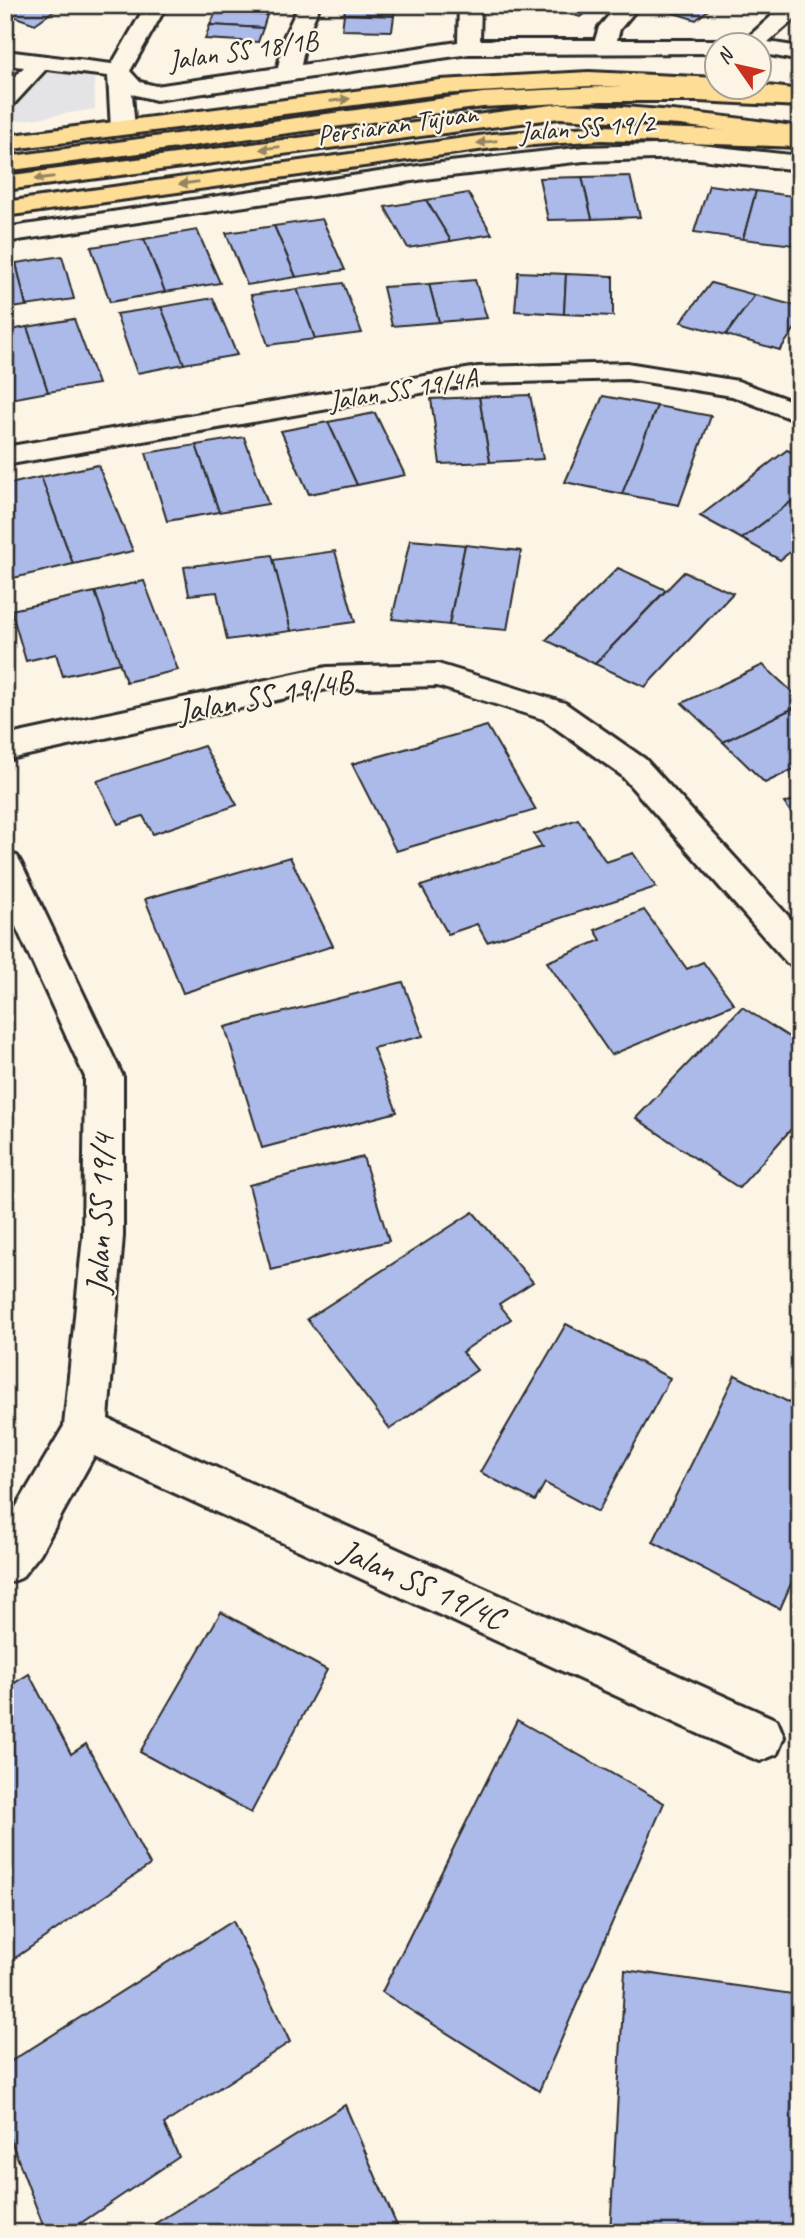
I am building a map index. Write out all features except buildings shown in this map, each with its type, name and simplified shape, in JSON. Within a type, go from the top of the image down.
[{"type":"main road","points":[[5,143],[440,87],[589,79],[704,84]]},
{"type":"main road","name":"Persiaran Tujuan","points":[[5,164],[483,100],[602,94],[800,98]]},
{"type":"main road","points":[[774,94],[800,98]]},
{"type":"main road","points":[[5,183],[560,111],[630,112],[718,121],[800,134]]},
{"type":"main road","name":"Persiaran Tujuan","points":[[5,209],[494,141],[602,133],[800,140]]},
{"type":"street","points":[[123,129],[119,71],[157,5]]},
{"type":"street","points":[[288,73],[295,37],[310,5]]},
{"type":"street","points":[[469,47],[470,5]]},
{"type":"street","points":[[605,44],[610,27],[630,5]]},
{"type":"street","points":[[765,32],[797,5]]},
{"type":"street","name":"Jalan SS 18/1B","points":[[5,58],[119,71],[132,87],[156,93],[469,47],[704,45]]},
{"type":"street","points":[[774,49],[800,54]]},
{"type":"street","points":[[5,100],[41,62]]},
{"type":"street","name":"Jalan SS 19/2","points":[[5,235],[432,171],[584,153],[691,150],[800,163]]},
{"type":"street","name":"Jalan SS 19/4A","points":[[5,456],[478,375],[627,372],[738,389],[800,414]]},
{"type":"street","name":"Jalan SS 19/4B","points":[[5,748],[327,678],[438,675],[554,711],[633,766],[800,953]]},
{"type":"street","name":"Jalan SS 19/4","points":[[5,865],[104,1077],[103,1236],[85,1430],[24,1538],[5,1562]]},
{"type":"street","name":"Jalan SS 19/4C","points":[[85,1430],[760,1737]]},
{"type":"shaded area","points":[[5,65],[94,76],[95,109],[5,123]]}]
